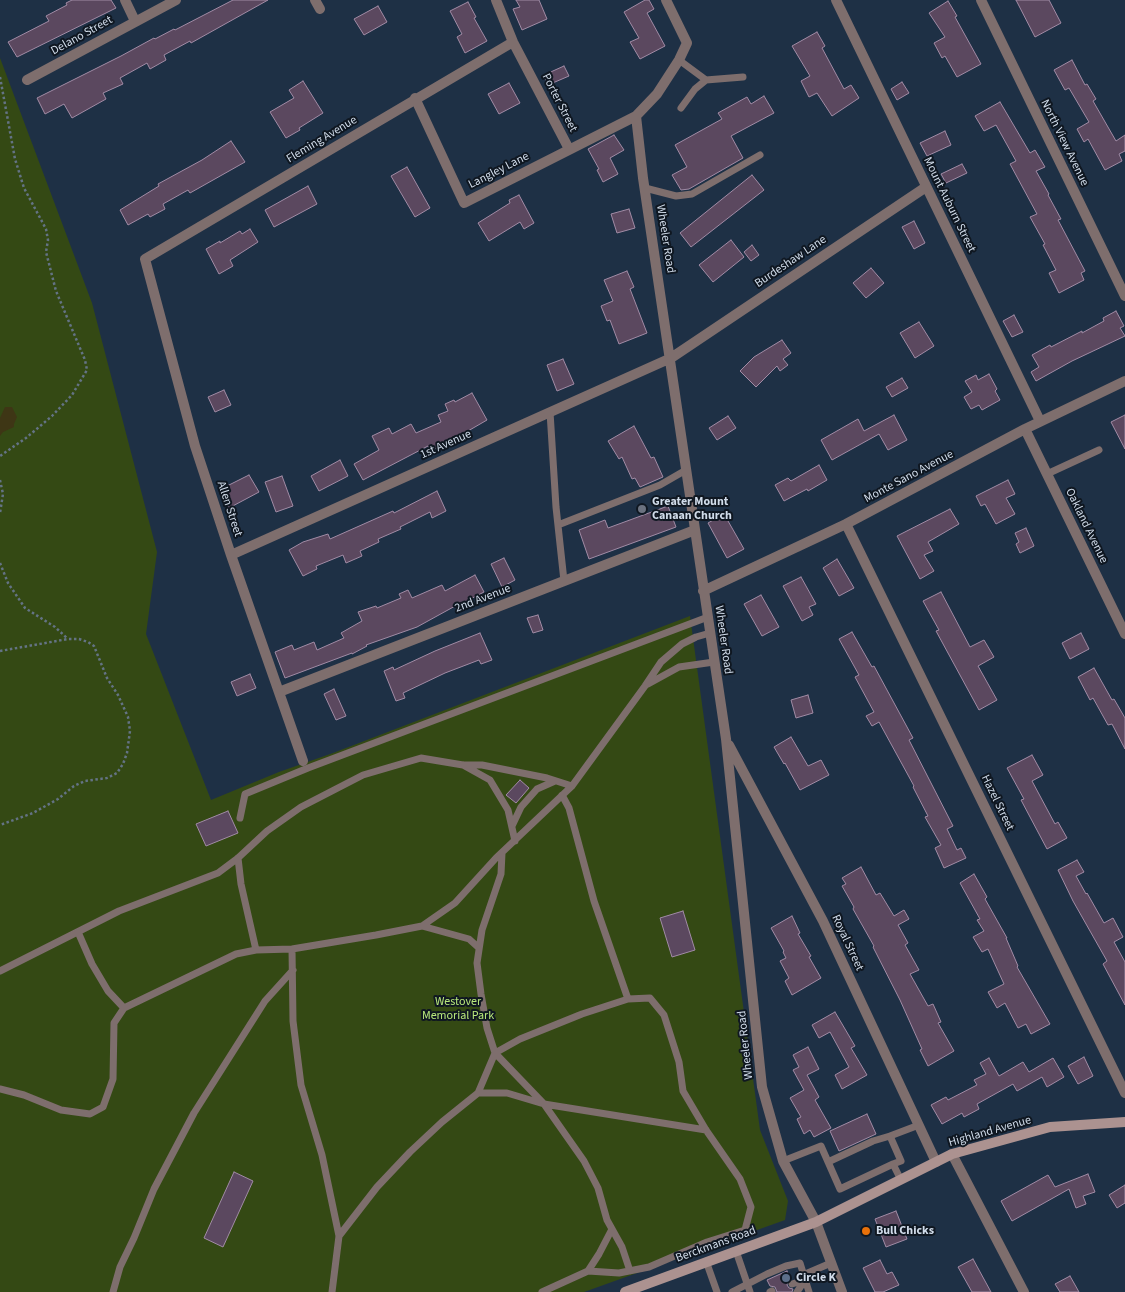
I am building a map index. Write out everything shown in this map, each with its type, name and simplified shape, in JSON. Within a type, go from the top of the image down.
[{"type":"main road","name":"Highland Avenue","points":[[816,1222],[952,1154],[1050,1127],[1125,1122]]},
{"type":"main road","name":"Berckmans Road","points":[[625,1292],[816,1222]]},
{"type":"street","points":[[126,0],[136,21]]},
{"type":"street","name":"Delano Street","points":[[27,80],[176,0]]},
{"type":"street","name":"Porter Street","points":[[496,0],[513,42],[568,149],[636,116]]},
{"type":"street","points":[[636,116],[657,94],[679,60],[687,43],[666,0]]},
{"type":"street","name":"Mount Auburn Street","points":[[836,0],[1040,421]]},
{"type":"street","name":"North View Avenue","points":[[981,0],[1125,296]]},
{"type":"street","name":"Fleming Avenue","points":[[145,259],[415,98],[513,42]]},
{"type":"street","name":"Langley Lane","points":[[415,98],[464,203],[568,149]]},
{"type":"street","name":"Wheeler Road","points":[[636,116],[703,591],[726,739],[762,1087],[783,1161],[816,1222],[842,1292]]},
{"type":"street","name":"Burdeshaw Lane","points":[[671,358],[926,187]]},
{"type":"street","name":"Allen Street","points":[[145,259],[195,446],[303,761]]},
{"type":"street","name":"1st Avenue","points":[[231,555],[671,358]]},
{"type":"street","name":"Monte Sano Avenue","points":[[703,591],[846,524],[1040,421],[1125,381]]},
{"type":"street","name":"Oakland Avenue","points":[[1025,429],[1125,634]]},
{"type":"street","name":"Hazel Street","points":[[846,524],[1125,1093]]},
{"type":"street","name":"2nd Avenue","points":[[279,692],[695,530]]},
{"type":"street","name":"Royal Street","points":[[726,739],[823,921],[936,1162]]},
{"type":"street","points":[[952,1154],[1024,1292]]},
{"type":"lane","points":[[679,60],[706,80]]},
{"type":"lane","points":[[681,108],[695,88],[706,80],[743,77]]},
{"type":"lane","points":[[645,188],[676,196],[692,194],[760,154]]},
{"type":"lane","points":[[550,412],[564,581]]},
{"type":"lane","points":[[1047,474],[1099,450]]},
{"type":"lane","points":[[558,525],[660,485],[686,470]]},
{"type":"lane","points":[[240,818],[244,794],[708,617]]},
{"type":"lane","points":[[0,1089],[61,1110],[90,1114],[103,1107],[113,1079],[114,1023],[124,1008],[236,954],[256,950],[292,949],[422,926],[455,903],[514,841],[572,786],[661,662],[682,644],[710,633]]},
{"type":"lane","points":[[645,686],[679,667],[714,662]]},
{"type":"lane","points":[[0,971],[119,911],[218,874],[267,831],[301,807],[363,775],[421,758],[463,765],[482,765],[572,786]]},
{"type":"lane","points":[[463,765],[490,780],[508,810],[514,841]]},
{"type":"lane","points":[[511,826],[521,807],[538,789],[555,781]]},
{"type":"lane","points":[[562,795],[569,808],[594,901],[628,999]]},
{"type":"lane","points":[[502,853],[501,874],[482,930],[477,963],[487,1028],[495,1053],[544,1104],[584,1161],[598,1188],[607,1220],[622,1246],[630,1271]]},
{"type":"lane","points":[[238,858],[241,884],[256,950]]},
{"type":"lane","points":[[422,926],[469,939],[479,948]]},
{"type":"lane","points":[[78,932],[92,964],[108,991],[124,1008]]},
{"type":"lane","points":[[292,949],[293,1021],[301,1085],[322,1155],[339,1236],[332,1292]]},
{"type":"lane","points":[[112,1292],[120,1267],[154,1189],[194,1114],[265,1001],[293,970]]},
{"type":"lane","points":[[339,1236],[377,1187],[410,1152],[442,1122],[478,1093],[495,1053],[520,1039],[582,1014],[628,999],[650,998],[664,1015],[679,1062],[683,1092],[706,1130],[740,1179],[751,1207],[745,1230],[707,1242],[649,1267],[619,1273],[588,1271],[542,1292]]},
{"type":"lane","points":[[478,1093],[507,1094],[544,1104],[706,1130]]},
{"type":"lane","points":[[828,1162],[846,1158],[890,1136],[919,1125]]},
{"type":"lane","points":[[783,1161],[821,1146],[840,1190],[855,1178],[884,1165],[901,1161],[890,1136]]},
{"type":"lane","points":[[893,1164],[901,1180]]},
{"type":"lane","points":[[588,1271],[612,1229]]},
{"type":"lane","points":[[736,1251],[749,1289]]},
{"type":"lane","points":[[706,1261],[717,1292]]},
{"type":"lane","points":[[732,1292],[749,1289],[773,1272],[800,1263],[809,1292]]},
{"type":"lane","points":[[792,1284],[831,1264]]},
{"type":"lane","points":[[797,1292],[804,1277]]},
{"type":"path","points":[[0,77],[16,159],[24,188],[46,228],[48,240],[46,252],[56,292],[85,360],[87,370],[72,395],[52,416],[26,438],[0,456]]},
{"type":"path","points":[[0,480],[3,494],[0,513]]},
{"type":"path","points":[[0,563],[8,583],[25,608],[55,627],[68,639]]},
{"type":"path","points":[[0,651],[68,639],[79,639],[94,646],[107,678],[118,695],[128,717],[130,731],[123,764],[117,773],[107,778],[85,781],[41,808],[0,825]]},
{"type":"green space","name":"Westover Memorial Park","points":[[0,58],[92,303],[157,552],[146,634],[211,800],[279,772],[690,616],[760,1130],[788,1201],[785,1220],[584,1292],[0,1292]]},
{"type":"sand","points":[[5,407],[12,407],[17,417],[14,427],[3,432],[0,436],[0,418]]},
{"type":"building","points":[[72,0],[111,0],[116,8],[17,57],[8,42],[49,21],[46,16],[67,5],[66,3]]},
{"type":"building","points":[[233,0],[268,0],[191,43],[190,41],[164,55],[166,60],[150,69],[147,63],[120,78],[123,84],[103,93],[106,99],[72,118],[64,104],[45,114],[37,98]]},
{"type":"building","points":[[516,0],[539,0],[547,19],[522,30],[513,9],[520,7]]},
{"type":"building","points":[[645,0],[649,0],[654,9],[647,13],[665,46],[640,59],[630,42],[639,38],[624,12]]},
{"type":"building","points":[[1016,0],[1049,0],[1061,23],[1035,37]]},
{"type":"building","points":[[948,1],[981,64],[957,77],[945,56],[942,58],[934,43],[945,37],[929,13]]},
{"type":"building","points":[[468,2],[476,17],[474,18],[487,41],[465,53],[457,37],[462,34],[450,11]]},
{"type":"building","points":[[378,6],[387,22],[364,35],[354,19]]},
{"type":"building","points":[[817,32],[825,46],[822,48],[844,89],[851,85],[859,98],[832,116],[817,93],[809,97],[801,81],[810,76],[792,46]]},
{"type":"building","points":[[1072,60],[1085,85],[1087,84],[1096,99],[1093,101],[1116,141],[1125,135],[1125,151],[1119,154],[1122,161],[1105,170],[1088,139],[1084,142],[1077,129],[1089,122],[1069,88],[1065,90],[1054,70]]},
{"type":"building","points":[[564,66],[569,76],[548,85],[544,75]]},
{"type":"building","points":[[303,81],[323,113],[286,138],[270,112],[294,98],[289,90]]},
{"type":"building","points":[[902,82],[909,93],[897,100],[891,89]]},
{"type":"building","points":[[509,83],[520,103],[499,114],[488,94]]},
{"type":"building","points":[[764,96],[774,113],[731,136],[743,158],[689,189],[681,190],[672,175],[687,167],[675,145],[722,119],[718,113],[747,97],[751,104]]},
{"type":"building","points":[[1000,102],[1030,153],[1035,150],[1045,167],[1036,171],[1061,219],[1058,220],[1085,271],[1081,273],[1084,280],[1059,293],[1049,273],[1056,270],[1043,245],[1045,244],[1030,217],[1037,214],[1010,164],[1016,161],[996,125],[984,131],[975,116]]},
{"type":"building","points":[[945,131],[951,145],[927,156],[920,143]]},
{"type":"building","points":[[614,135],[624,150],[610,158],[618,174],[603,182],[597,170],[599,169],[588,149]]},
{"type":"building","points":[[231,141],[245,162],[190,193],[188,190],[163,204],[165,209],[150,217],[148,214],[128,225],[120,210],[159,186],[158,184],[202,160]]},
{"type":"building","points":[[962,164],[967,173],[946,183],[941,174]]},
{"type":"building","points":[[407,167],[430,208],[415,217],[391,176]]},
{"type":"building","points":[[752,175],[764,190],[691,247],[680,233]]},
{"type":"building","points":[[308,186],[317,204],[274,227],[265,210]]},
{"type":"building","points":[[519,195],[534,223],[524,229],[520,222],[489,241],[478,223],[510,203],[509,200]]},
{"type":"building","points":[[629,209],[635,228],[617,233],[611,214]]},
{"type":"building","points":[[914,221],[925,243],[914,249],[902,227]]},
{"type":"building","points":[[250,229],[258,242],[230,260],[233,266],[219,274],[206,249],[240,231],[242,234]]},
{"type":"building","points":[[731,240],[744,257],[713,282],[699,265]]},
{"type":"building","points":[[752,245],[759,255],[751,261],[744,252]]},
{"type":"building","points":[[871,268],[884,283],[866,298],[853,283]]},
{"type":"building","points":[[627,271],[634,287],[630,289],[647,333],[619,344],[610,320],[607,321],[601,306],[613,301],[604,280]]},
{"type":"building","points":[[1116,311],[1124,326],[1120,328],[1125,336],[1072,361],[1036,381],[1031,372],[1039,367],[1032,355],[1082,331],[1082,333],[1104,321],[1103,318]]},
{"type":"building","points":[[1014,315],[1023,332],[1012,337],[1003,321]]},
{"type":"building","points":[[919,322],[934,346],[915,358],[900,333]]},
{"type":"building","points":[[782,340],[791,353],[783,359],[788,365],[780,371],[777,366],[756,387],[740,371],[754,357]]},
{"type":"building","points":[[563,359],[574,384],[557,391],[547,365]]},
{"type":"building","points":[[989,374],[997,389],[995,391],[1000,400],[982,410],[979,405],[971,409],[964,397],[972,392],[965,381],[976,375],[978,380]]},
{"type":"building","points":[[902,378],[908,388],[892,397],[886,387]]},
{"type":"building","points":[[224,390],[231,405],[215,412],[208,397]]},
{"type":"building","points":[[472,393],[487,420],[468,431],[469,433],[430,451],[428,446],[363,480],[354,464],[379,450],[372,436],[389,428],[392,434],[411,424],[416,433],[441,422],[438,415],[448,411],[445,404],[454,400],[455,402]]},
{"type":"building","points":[[894,415],[907,440],[888,450],[879,434],[832,460],[821,440],[858,419],[864,431]]},
{"type":"building","points":[[1125,415],[1125,449],[1111,422]]},
{"type":"building","points":[[728,416],[736,428],[717,440],[709,428]]},
{"type":"building","points":[[634,426],[651,458],[654,457],[663,477],[640,487],[635,478],[632,479],[622,457],[619,459],[608,441]]},
{"type":"building","points":[[340,460],[348,476],[319,491],[311,476]]},
{"type":"building","points":[[819,465],[827,480],[808,491],[807,489],[784,501],[775,485],[788,478],[791,481]]},
{"type":"building","points":[[249,475],[259,492],[229,508],[219,490]]},
{"type":"building","points":[[282,476],[293,506],[276,512],[265,482]]},
{"type":"building","points":[[1008,480],[1015,494],[1006,498],[1015,514],[996,524],[985,504],[981,506],[976,496]]},
{"type":"building","points":[[437,491],[446,511],[432,518],[430,512],[400,527],[401,529],[378,539],[379,542],[360,551],[362,556],[346,563],[343,555],[316,566],[317,569],[303,576],[289,550],[303,542],[328,534],[330,539],[393,511],[394,513]]},
{"type":"building","points":[[668,506],[676,527],[589,559],[579,530],[605,520],[608,528]]},
{"type":"building","points":[[950,509],[959,524],[928,542],[933,551],[924,555],[934,571],[920,579],[897,536]]},
{"type":"building","points":[[724,514],[744,549],[727,558],[708,523]]},
{"type":"building","points":[[1026,528],[1034,546],[1020,553],[1016,544],[1019,542],[1015,533]]},
{"type":"building","points":[[504,558],[515,580],[502,587],[491,564]]},
{"type":"building","points":[[837,559],[854,588],[839,596],[823,568]]},
{"type":"building","points":[[475,575],[484,592],[417,627],[366,645],[352,654],[285,678],[275,652],[292,645],[294,650],[314,642],[317,650],[344,638],[341,633],[362,621],[358,612],[376,606],[377,608],[401,598],[399,594],[408,590],[412,598],[442,585],[445,591]]},
{"type":"building","points":[[801,577],[816,604],[809,607],[813,615],[802,621],[783,586]]},
{"type":"building","points":[[941,592],[970,647],[984,640],[994,657],[978,666],[997,700],[979,710],[936,631],[939,630],[923,601]]},
{"type":"building","points":[[761,595],[779,627],[762,636],[744,604]]},
{"type":"building","points":[[538,615],[543,630],[533,633],[527,618]]},
{"type":"building","points":[[852,632],[872,667],[874,666],[913,738],[909,740],[953,826],[947,829],[957,850],[961,848],[966,858],[944,868],[935,848],[941,845],[925,817],[928,816],[914,786],[879,722],[872,726],[866,716],[874,712],[855,677],[859,675],[839,639]]},
{"type":"building","points":[[480,633],[492,660],[481,664],[479,660],[445,673],[403,693],[405,698],[396,701],[384,671],[393,667],[394,670]]},
{"type":"building","points":[[1081,633],[1089,649],[1070,659],[1062,643]]},
{"type":"building","points":[[1094,668],[1112,700],[1114,699],[1125,718],[1125,749],[1112,724],[1108,725],[1093,698],[1090,700],[1078,677]]},
{"type":"building","points":[[250,674],[256,688],[237,696],[231,682]]},
{"type":"building","points":[[334,689],[346,716],[336,720],[324,694]]},
{"type":"building","points":[[808,695],[813,713],[796,718],[791,700]]},
{"type":"building","points":[[791,737],[808,766],[821,760],[829,775],[800,790],[774,747]]},
{"type":"building","points":[[1032,755],[1043,775],[1032,781],[1055,824],[1058,822],[1067,838],[1047,849],[1021,800],[1024,799],[1007,768]]},
{"type":"building","points":[[520,780],[529,788],[516,803],[506,795]]},
{"type":"building","points":[[228,811],[238,833],[206,846],[196,824]]},
{"type":"building","points":[[1077,860],[1084,872],[1076,876],[1086,894],[1104,923],[1113,918],[1123,937],[1114,942],[1125,962],[1125,1005],[1103,964],[1107,961],[1058,870]]},
{"type":"building","points":[[861,867],[876,895],[880,893],[894,916],[904,910],[909,919],[898,925],[908,943],[905,945],[919,970],[910,974],[928,1006],[933,1004],[941,1022],[938,1023],[954,1051],[928,1066],[900,1000],[842,886],[846,884],[842,878]]},
{"type":"building","points":[[974,874],[987,897],[985,899],[1007,938],[1017,967],[1050,1024],[1031,1034],[1026,1024],[1018,1028],[1005,1003],[997,1008],[988,992],[1004,984],[988,949],[982,952],[973,937],[984,931],[977,920],[980,919],[960,883]]},
{"type":"building","points":[[683,911],[695,950],[672,957],[660,918]]},
{"type":"building","points":[[792,916],[800,933],[798,934],[821,978],[792,995],[785,981],[789,978],[780,961],[786,958],[784,951],[771,928]]},
{"type":"building","points":[[835,1012],[855,1046],[851,1048],[867,1075],[842,1089],[835,1075],[849,1067],[830,1032],[819,1038],[812,1025]]},
{"type":"building","points":[[808,1047],[819,1069],[807,1075],[819,1097],[815,1100],[831,1128],[814,1137],[810,1130],[804,1134],[797,1119],[801,1117],[790,1098],[804,1090],[793,1070],[799,1067],[793,1055]]},
{"type":"building","points":[[1084,1057],[1093,1076],[1078,1084],[1068,1066]]},
{"type":"building","points":[[989,1058],[999,1076],[1023,1062],[1029,1072],[1053,1058],[1064,1077],[1047,1087],[1042,1077],[1017,1091],[1013,1084],[977,1104],[979,1109],[964,1117],[962,1113],[942,1124],[931,1105],[946,1097],[948,1100],[977,1085],[974,1080],[986,1074],[980,1063]]},
{"type":"building","points":[[867,1114],[876,1134],[839,1151],[830,1131]]},
{"type":"building","points":[[234,1172],[253,1181],[223,1247],[204,1238]]},
{"type":"building","points":[[1088,1174],[1095,1192],[1083,1196],[1086,1204],[1076,1208],[1069,1189],[1012,1221],[1001,1201],[1048,1175],[1055,1187]]},
{"type":"building","points":[[1125,1185],[1125,1203],[1117,1208],[1109,1195]]},
{"type":"building","points":[[896,1211],[907,1239],[886,1247],[875,1219]]},
{"type":"building","points":[[973,1259],[991,1292],[972,1292],[958,1267]]},
{"type":"building","points":[[880,1260],[887,1274],[892,1272],[899,1285],[883,1292],[875,1292],[863,1268]]},
{"type":"building","points":[[787,1271],[790,1279],[787,1285],[793,1289],[792,1292],[777,1292],[775,1287],[770,1286],[767,1280]]},
{"type":"building","points":[[1070,1276],[1079,1292],[1060,1292],[1055,1284]]},
{"type":"place","name":"Greater Mount Canaan Church","points":[[642,509]]},
{"type":"place","name":"Bull Chicks","points":[[866,1231]]},
{"type":"place","name":"Circle K","points":[[786,1278]]}]
